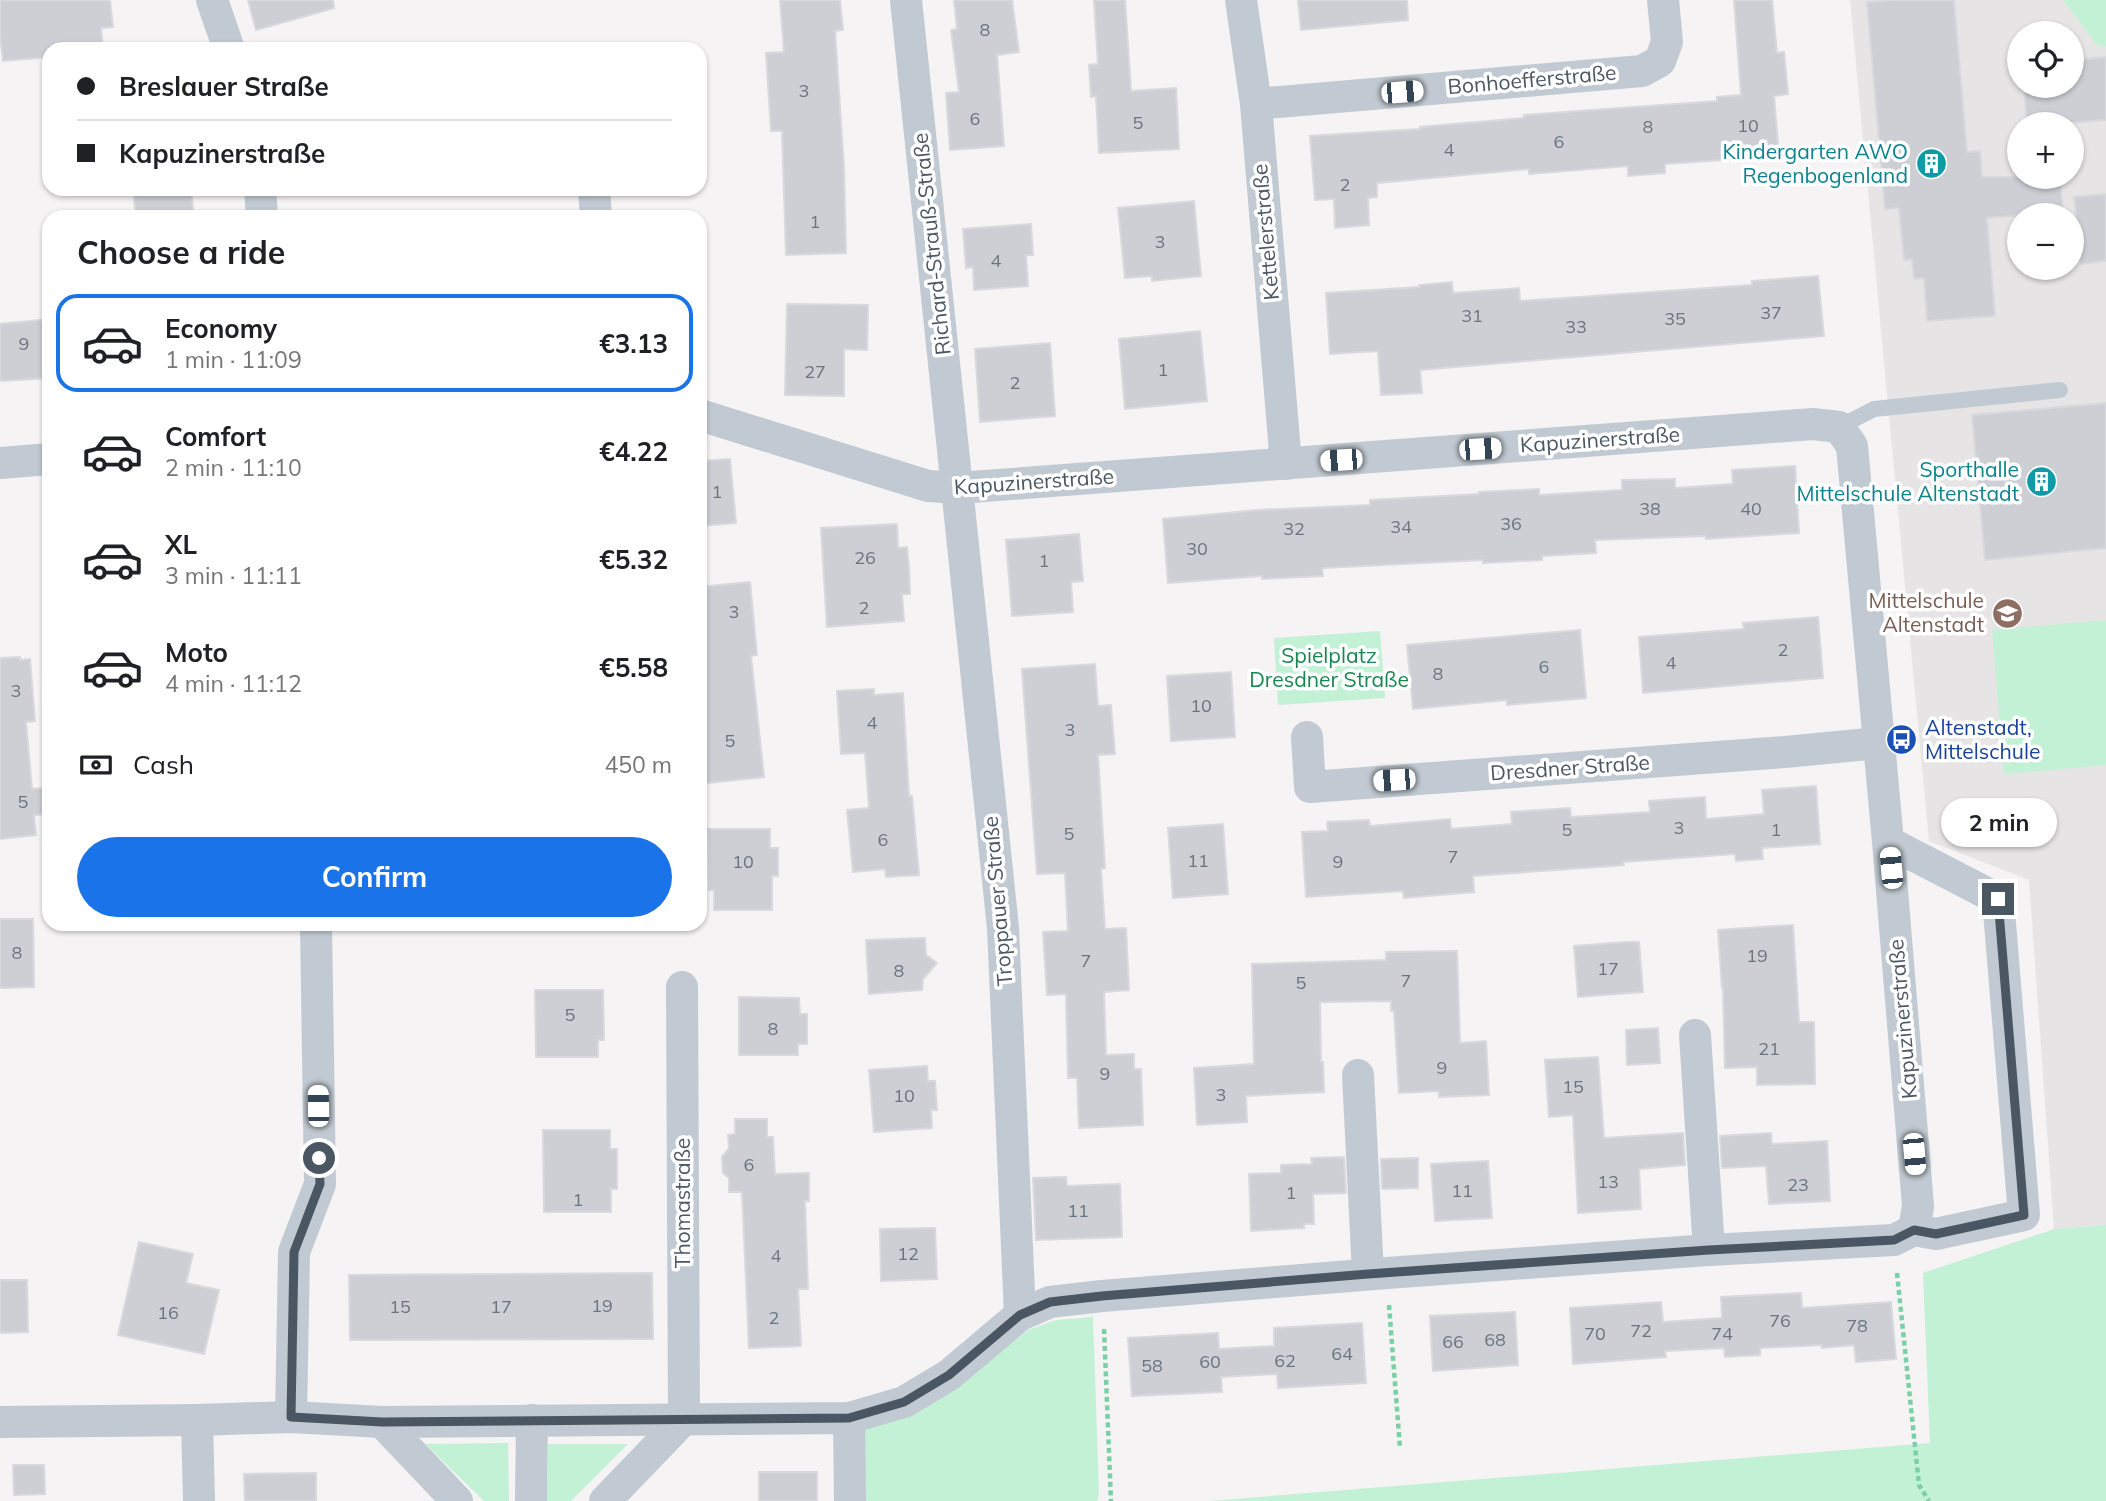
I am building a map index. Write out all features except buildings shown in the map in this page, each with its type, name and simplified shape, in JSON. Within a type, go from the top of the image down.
[{"type":"street","points":[[212,0],[227,42]]},
{"type":"street","name":"Richard-Strauß-Straße","points":[[905,0],[958,488]]},
{"type":"street","name":"Kettelerstraße","points":[[1241,0],[1256,104],[1286,464]]},
{"type":"street","name":"Bonhoefferstraße","points":[[1256,104],[1642,71],[1660,61],[1667,42],[1663,0]]},
{"type":"street","name":"Kapuzinerstraße","points":[[707,417],[928,486],[958,488],[1814,424],[1839,427],[1852,446],[1918,1206],[1904,1235]]},
{"type":"street","points":[[0,463],[42,460]]},
{"type":"street","name":"Troppauer Straße","points":[[958,488],[1003,928],[1020,1315]]},
{"type":"street","name":"Dresdner Straße","points":[[1307,737],[1310,786],[1879,743]]},
{"type":"street","points":[[0,1422],[291,1417],[382,1422],[849,1418],[904,1402],[949,1375],[1020,1315],[1050,1302],[1378,1274],[1936,1234],[2024,1215],[1998,899],[1888,842]]},
{"type":"street","points":[[291,1417],[294,1252],[320,1184],[316,931]]},
{"type":"street","name":"Thomastraße","points":[[682,987],[684,1419]]},
{"type":"street","points":[[1695,1035],[1709,1250]]},
{"type":"street","points":[[1357,1074],[1378,1274]]},
{"type":"street","points":[[849,1418],[850,1501]]},
{"type":"street","points":[[604,1501],[684,1419]]},
{"type":"street","points":[[197,1420],[199,1501]]},
{"type":"street","points":[[531,1501],[532,1420]]},
{"type":"street","points":[[382,1422],[457,1501]]},
{"type":"lane","points":[[1839,427],[1874,409],[2060,390]]},
{"type":"path","points":[[1904,1235],[1919,1485],[1929,1501]]},
{"type":"path","points":[[1378,1274],[1401,1448]]},
{"type":"path","points":[[1102,1296],[1111,1501]]},
{"type":"shaded area","name":"Mittelschule Altenstadt","points":[[1850,0],[2063,0],[2079,21],[2007,21],[2007,98],[2084,98],[2084,28],[2098,46],[2106,46],[2106,1225],[2054,1229],[2029,880],[1929,841]]},
{"type":"green space","points":[[2063,0],[2106,0],[2106,46],[2098,46],[2084,28],[2084,21],[2079,21]]},
{"type":"green space","points":[[2106,620],[2106,765],[2004,774],[1992,630]]},
{"type":"green space","name":"Spielplatz Dresdner Straße","points":[[1380,631],[1385,698],[1278,705],[1274,638]]},
{"type":"green space","points":[[2106,1225],[2106,1501],[1209,1501],[1930,1443],[1923,1273],[2054,1229]]},
{"type":"green space","points":[[1093,1317],[1099,1494],[1097,1501],[859,1501],[858,1432],[960,1383],[1028,1330],[1056,1320]]},
{"type":"green space","points":[[508,1443],[509,1501],[484,1501],[425,1444]]},
{"type":"green space","points":[[548,1444],[628,1444],[571,1501],[547,1501]]},
{"type":"place","name":"Kindergarten AWO Regenbogenland","points":[[1931,164]]},
{"type":"place","name":"Sporthalle Mittelschule Altenstadt","points":[[2042,482]]},
{"type":"place","name":"Mittelschule Altenstadt","points":[[2007,613]]},
{"type":"place","name":"Altenstadt, Mittelschule","points":[[1902,740]]},
{"type":"route","points":[[319,1158],[320,1184],[294,1252],[291,1417],[382,1422],[849,1418],[904,1402],[949,1375],[1020,1315],[1050,1302],[1368,1274],[1894,1240],[1914,1230],[1936,1234],[2024,1215],[1998,899]]}]
